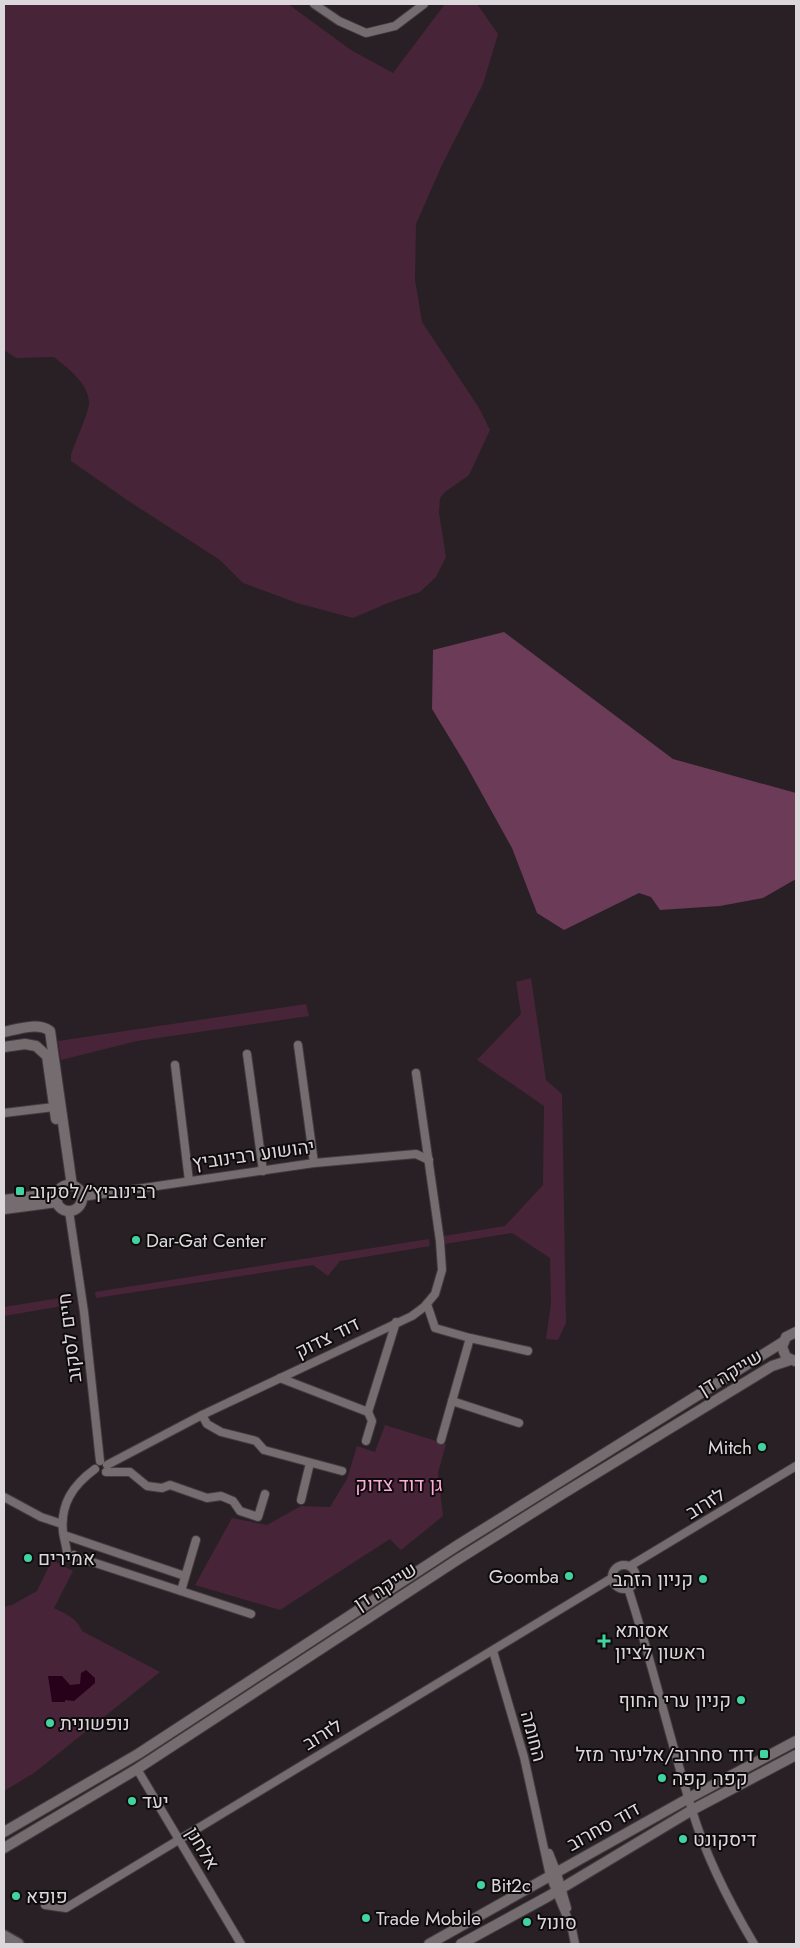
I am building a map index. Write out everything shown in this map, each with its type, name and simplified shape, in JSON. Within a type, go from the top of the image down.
[{"type":"main road","points":[[4,1936],[18,1944]]},
{"type":"street","points":[[314,4],[339,21],[366,33],[395,26],[424,4]]},
{"type":"street","points":[[4,1032],[35,1026],[45,1027],[52,1034],[63,1192],[62,1208],[69,1211],[77,1208],[82,1201],[78,1190],[63,1192],[4,1200]]},
{"type":"street","points":[[4,1047],[25,1044],[36,1046],[47,1056],[63,1192]]},
{"type":"street","points":[[298,1045],[314,1163]]},
{"type":"street","points":[[247,1054],[263,1170]]},
{"type":"street","points":[[175,1065],[189,1181]]},
{"type":"street","name":"דוד צדוק","points":[[104,1466],[202,1415],[412,1316],[427,1304],[434,1294],[442,1270],[429,1160],[416,1073]]},
{"type":"street","points":[[4,1113],[54,1107]]},
{"type":"street","name":"יהושוע רבינוביץ","points":[[82,1197],[314,1163],[416,1154],[429,1160]]},
{"type":"street","points":[[4,1210],[63,1192]]},
{"type":"street","name":"חיים לסקוב","points":[[69,1211],[104,1466]]},
{"type":"street","points":[[427,1304],[434,1328],[528,1351]]},
{"type":"street","points":[[366,1441],[372,1421],[368,1412],[396,1322]]},
{"type":"street","name":"שייקה דן","points":[[4,1832],[138,1754],[466,1540],[783,1342],[790,1334],[796,1332]]},
{"type":"street","points":[[440,1440],[470,1338]]},
{"type":"street","points":[[783,1342],[783,1352],[794,1361]]},
{"type":"street","name":"שייקה דן","points":[[4,1848],[137,1769],[560,1496],[765,1371],[794,1361]]},
{"type":"street","points":[[280,1378],[368,1412]]},
{"type":"street","points":[[452,1402],[519,1423]]},
{"type":"street","points":[[202,1415],[207,1424],[221,1432],[256,1441],[264,1450],[342,1471]]},
{"type":"street","points":[[301,1500],[310,1463]]},
{"type":"street","points":[[76,1556],[70,1548],[66,1522],[74,1495],[95,1470],[95,1465],[130,1472],[147,1486],[162,1488],[170,1485],[207,1498],[221,1496],[233,1501],[240,1511],[258,1517],[265,1494]]},
{"type":"street","points":[[95,1470],[100,1474],[104,1466]]},
{"type":"street","name":"לזרוב","points":[[630,1566],[796,1466]]},
{"type":"street","points":[[95,1470],[81,1479],[74,1487],[64,1509],[62,1524],[67,1555],[76,1556],[251,1614]]},
{"type":"street","points":[[4,1497],[41,1517],[62,1524]]},
{"type":"street","points":[[67,1536],[185,1576]]},
{"type":"street","points":[[181,1591],[196,1540]]},
{"type":"street","points":[[623,1564],[630,1566],[635,1571],[636,1578],[634,1584],[628,1588],[619,1588],[612,1578],[614,1571],[623,1564]]},
{"type":"street","name":"לזרוב","points":[[45,1905],[66,1908],[612,1578]]},
{"type":"street","points":[[628,1588],[692,1810],[717,1874],[754,1944]]},
{"type":"street","name":"החומה","points":[[493,1651],[524,1758],[541,1831],[576,1944]]},
{"type":"street","name":"דוד סחרוב","points":[[429,1944],[689,1798],[796,1741]]},
{"type":"street","name":"דוד סחרוב","points":[[461,1944],[558,1890],[692,1810],[796,1755]]},
{"type":"street","name":"אלחנן","points":[[137,1769],[241,1944]]},
{"type":"green space","points":[[4,4],[288,4],[351,50],[393,73],[445,4],[477,4],[498,34],[483,84],[442,165],[416,224],[415,280],[422,322],[479,408],[490,430],[469,475],[445,492],[440,498],[439,513],[446,557],[436,577],[420,592],[353,618],[297,603],[243,583],[220,560],[71,461],[71,455],[89,403],[85,389],[71,371],[54,357],[16,358],[4,350]]},
{"type":"green space","points":[[531,978],[546,1080],[562,1094],[566,1323],[558,1340],[546,1339],[551,1303],[550,1258],[512,1233],[445,1244],[444,1236],[505,1226],[543,1185],[544,1106],[477,1060],[521,1014],[516,982]]},
{"type":"green space","points":[[306,1004],[309,1016],[137,1041],[61,1060],[58,1041]]},
{"type":"green space","points":[[429,1239],[430,1246],[340,1261],[328,1276],[313,1265],[96,1298],[95,1292]]},
{"type":"green space","points":[[72,1296],[74,1304],[4,1316],[4,1307]]},
{"type":"green space","name":"גן דוד צדוק","points":[[385,1425],[446,1444],[438,1473],[443,1516],[401,1550],[390,1539],[280,1610],[195,1585],[232,1518],[267,1525],[301,1506],[330,1507],[347,1479],[357,1446],[375,1452]]},
{"type":"green space","name":"נופשונית","points":[[52,1560],[73,1571],[54,1608],[67,1614],[82,1631],[160,1672],[34,1773],[4,1791],[4,1607],[12,1605],[37,1591]]},
{"type":"shaded area","points":[[504,632],[673,759],[796,793],[796,879],[763,898],[720,906],[660,910],[651,897],[639,893],[564,930],[537,913],[512,848],[466,765],[432,709],[433,650]]},
{"type":"shaded area","points":[[86,1670],[95,1678],[95,1683],[74,1701],[52,1702],[48,1676],[62,1676],[70,1685],[80,1684],[81,1673]]},
{"type":"place","name":"רבינוביץ׳/לסקוב","points":[[20,1191]]},
{"type":"place","name":"Dar-Gat Center","points":[[136,1240]]},
{"type":"place","name":"Mitch","points":[[762,1447]]},
{"type":"place","name":"אמירים","points":[[28,1558]]},
{"type":"place","name":"Goomba","points":[[569,1576]]},
{"type":"place","name":"קניון הזהב","points":[[703,1579]]},
{"type":"place","name":"אסותא ראשון לציון","points":[[604,1641]]},
{"type":"place","name":"קניון ערי החוף","points":[[741,1700]]},
{"type":"place","name":"נופשונית","points":[[50,1723]]},
{"type":"place","name":"דוד סחרוב/אליעזר מזל","points":[[764,1754]]},
{"type":"place","name":"קפה קפה","points":[[662,1778]]},
{"type":"place","name":"יעד","points":[[132,1801]]},
{"type":"place","name":"דיסקונט","points":[[683,1839]]},
{"type":"place","name":"Bit2c","points":[[481,1885]]},
{"type":"place","name":"פופא","points":[[16,1896]]},
{"type":"place","name":"Trade Mobile","points":[[366,1918]]},
{"type":"place","name":"סונול","points":[[527,1922]]}]
